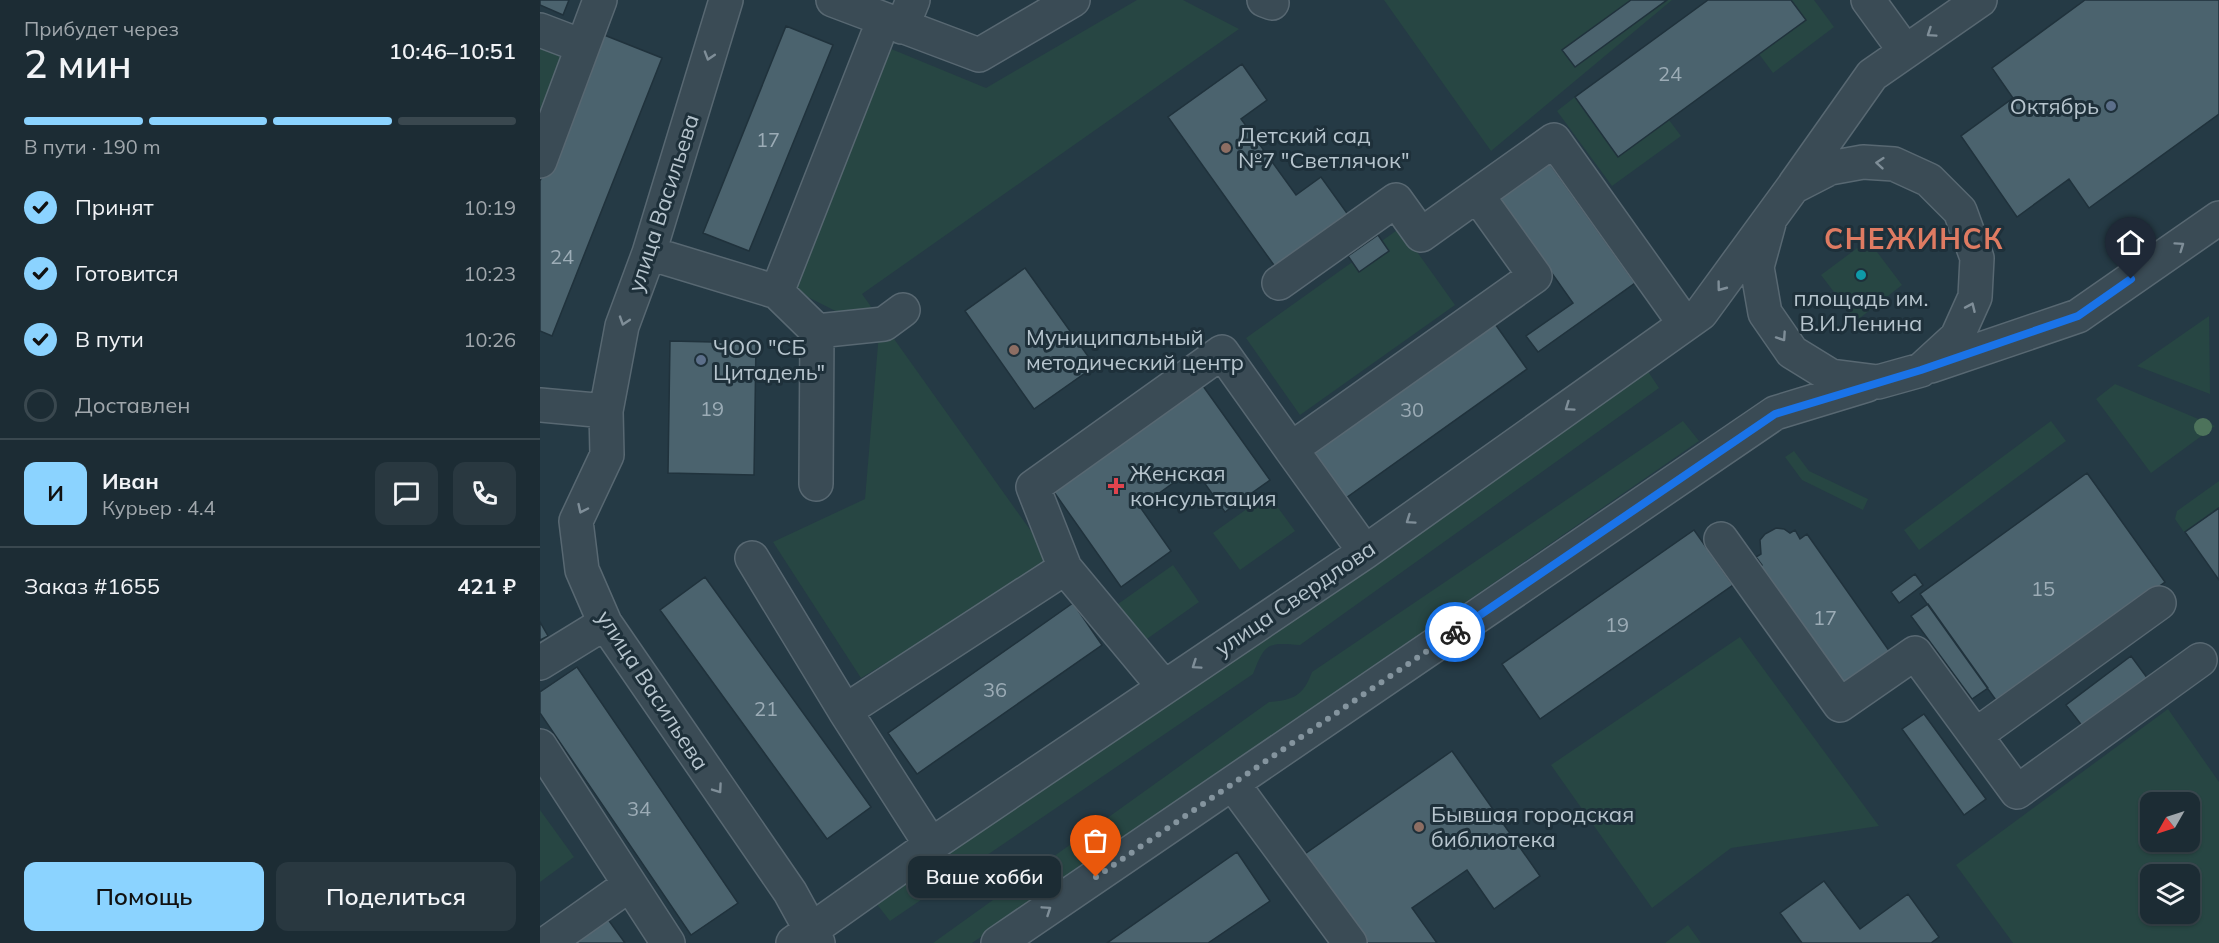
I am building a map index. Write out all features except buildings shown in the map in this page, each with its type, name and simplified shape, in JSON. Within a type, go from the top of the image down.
[{"type":"street","points":[[540,161],[600,0]]},
{"type":"street","name":"улица Васильева","points":[[726,0],[649,253],[622,326],[606,411],[607,455],[576,521],[582,570],[605,623],[790,892],[807,939]]},
{"type":"street","points":[[833,0],[892,16],[979,56],[1073,0]]},
{"type":"street","points":[[1869,0],[1905,51]]},
{"type":"street","name":"улица Свердлова","points":[[807,939],[931,845],[1365,552],[1701,313],[1769,223],[1872,75],[1980,0]]},
{"type":"street","points":[[777,292],[892,16]]},
{"type":"street","points":[[540,30],[582,46]]},
{"type":"street","points":[[1279,283],[1396,200],[1421,235],[1554,140],[1685,324]]},
{"type":"street","points":[[1793,187],[1830,168],[1863,162],[1894,164],[1929,180],[1960,211],[1977,258],[1975,297],[1957,337],[1921,370]]},
{"type":"street","points":[[1291,449],[1535,276],[1477,195]]},
{"type":"street","points":[[998,943],[1775,414],[1921,370],[2078,316],[2219,218]]},
{"type":"street","points":[[1769,223],[1757,267],[1765,313],[1792,352],[1831,376],[1878,382]]},
{"type":"street","points":[[649,253],[777,292],[817,331],[816,484]]},
{"type":"street","points":[[817,331],[884,324],[903,310]]},
{"type":"street","points":[[1164,687],[1065,568],[1033,487],[1222,352],[1365,552]]},
{"type":"street","points":[[540,405],[606,411]]},
{"type":"street","points":[[1721,539],[1840,705],[1916,653],[2017,792],[2200,660]]},
{"type":"street","points":[[752,558],[845,711],[931,845]]},
{"type":"street","points":[[845,711],[1065,568]]},
{"type":"street","points":[[1976,735],[2159,603]]},
{"type":"street","points":[[540,663],[605,623]]},
{"type":"street","points":[[540,746],[668,943]]},
{"type":"street","points":[[1233,784],[1350,943]]},
{"type":"street","points":[[547,943],[629,885]]},
{"type":"green space","points":[[1137,0],[1183,0],[1239,29],[862,294],[1053,562],[861,678],[773,542],[865,499],[879,333],[790,288],[884,46],[986,88]]},
{"type":"green space","points":[[1384,0],[1672,0],[1491,151]]},
{"type":"green space","points":[[1791,0],[1814,0],[1834,27],[1773,73],[1759,54],[1805,21]]},
{"type":"green space","points":[[540,45],[563,54],[540,111]]},
{"type":"green space","points":[[1575,97],[1618,157],[1669,120],[1681,136],[1612,186],[1557,111]]},
{"type":"green space","points":[[1400,228],[1455,305],[1300,415],[1246,338]]},
{"type":"green space","points":[[1868,240],[1902,285],[1856,321],[1821,275]]},
{"type":"green space","points":[[2209,316],[2210,394],[2137,366]]},
{"type":"green space","points":[[1645,367],[1659,388],[1300,645],[1280,644],[1264,650],[1253,674],[890,921],[876,903]]},
{"type":"green space","points":[[2115,384],[2215,426],[2151,473],[2096,399]]},
{"type":"green space","points":[[1683,421],[1699,441],[972,943],[933,943],[1269,702],[1285,700],[1301,692],[1312,672]]},
{"type":"green space","points":[[2051,421],[2066,441],[1919,550],[1904,530]]},
{"type":"green space","points":[[1794,451],[1809,471],[1868,499],[1863,510],[1802,480],[1785,457]]},
{"type":"green space","points":[[2219,481],[2219,507],[2184,532],[2175,519],[2177,511]]},
{"type":"green space","points":[[1268,494],[1295,531],[1240,570],[1213,533]]},
{"type":"green space","points":[[1173,565],[1199,602],[1144,641],[1118,604]]},
{"type":"green space","points":[[1740,637],[1879,826],[1731,848],[1652,908],[1551,765]]},
{"type":"green space","points":[[2168,709],[2219,782],[2219,943],[2013,943],[1956,865]]},
{"type":"green space","points":[[540,810],[574,857],[540,882]]},
{"type":"green space","points":[[1688,925],[1701,943],[1665,943]]},
{"type":"way so far","points":[[1096,877],[1455,632]]},
{"type":"place","name":"Октябрь","points":[[2111,106]]},
{"type":"place","name":"Детский сад №7 \"Светлячок\"","points":[[1226,148]]},
{"type":"place","name":"площадь им. В.И.Ленина","points":[[1861,275]]},
{"type":"place","name":"Муниципальный методический центр","points":[[1014,350]]},
{"type":"place","name":"ЧОО \"СБ Цитадель\"","points":[[701,360]]},
{"type":"place","name":"Женская консультация","points":[[1116,486]]},
{"type":"place","name":"Бывшая городская библиотека","points":[[1419,827]]},
{"type":"place","name":"Ваше хобби","points":[[1096,877]]},
{"type":"district","name":"СНЕЖИНСК","points":[[1914,238]]},
{"type":"route","points":[[1455,632],[1775,414],[1921,370],[2078,316],[2131,279]]}]
